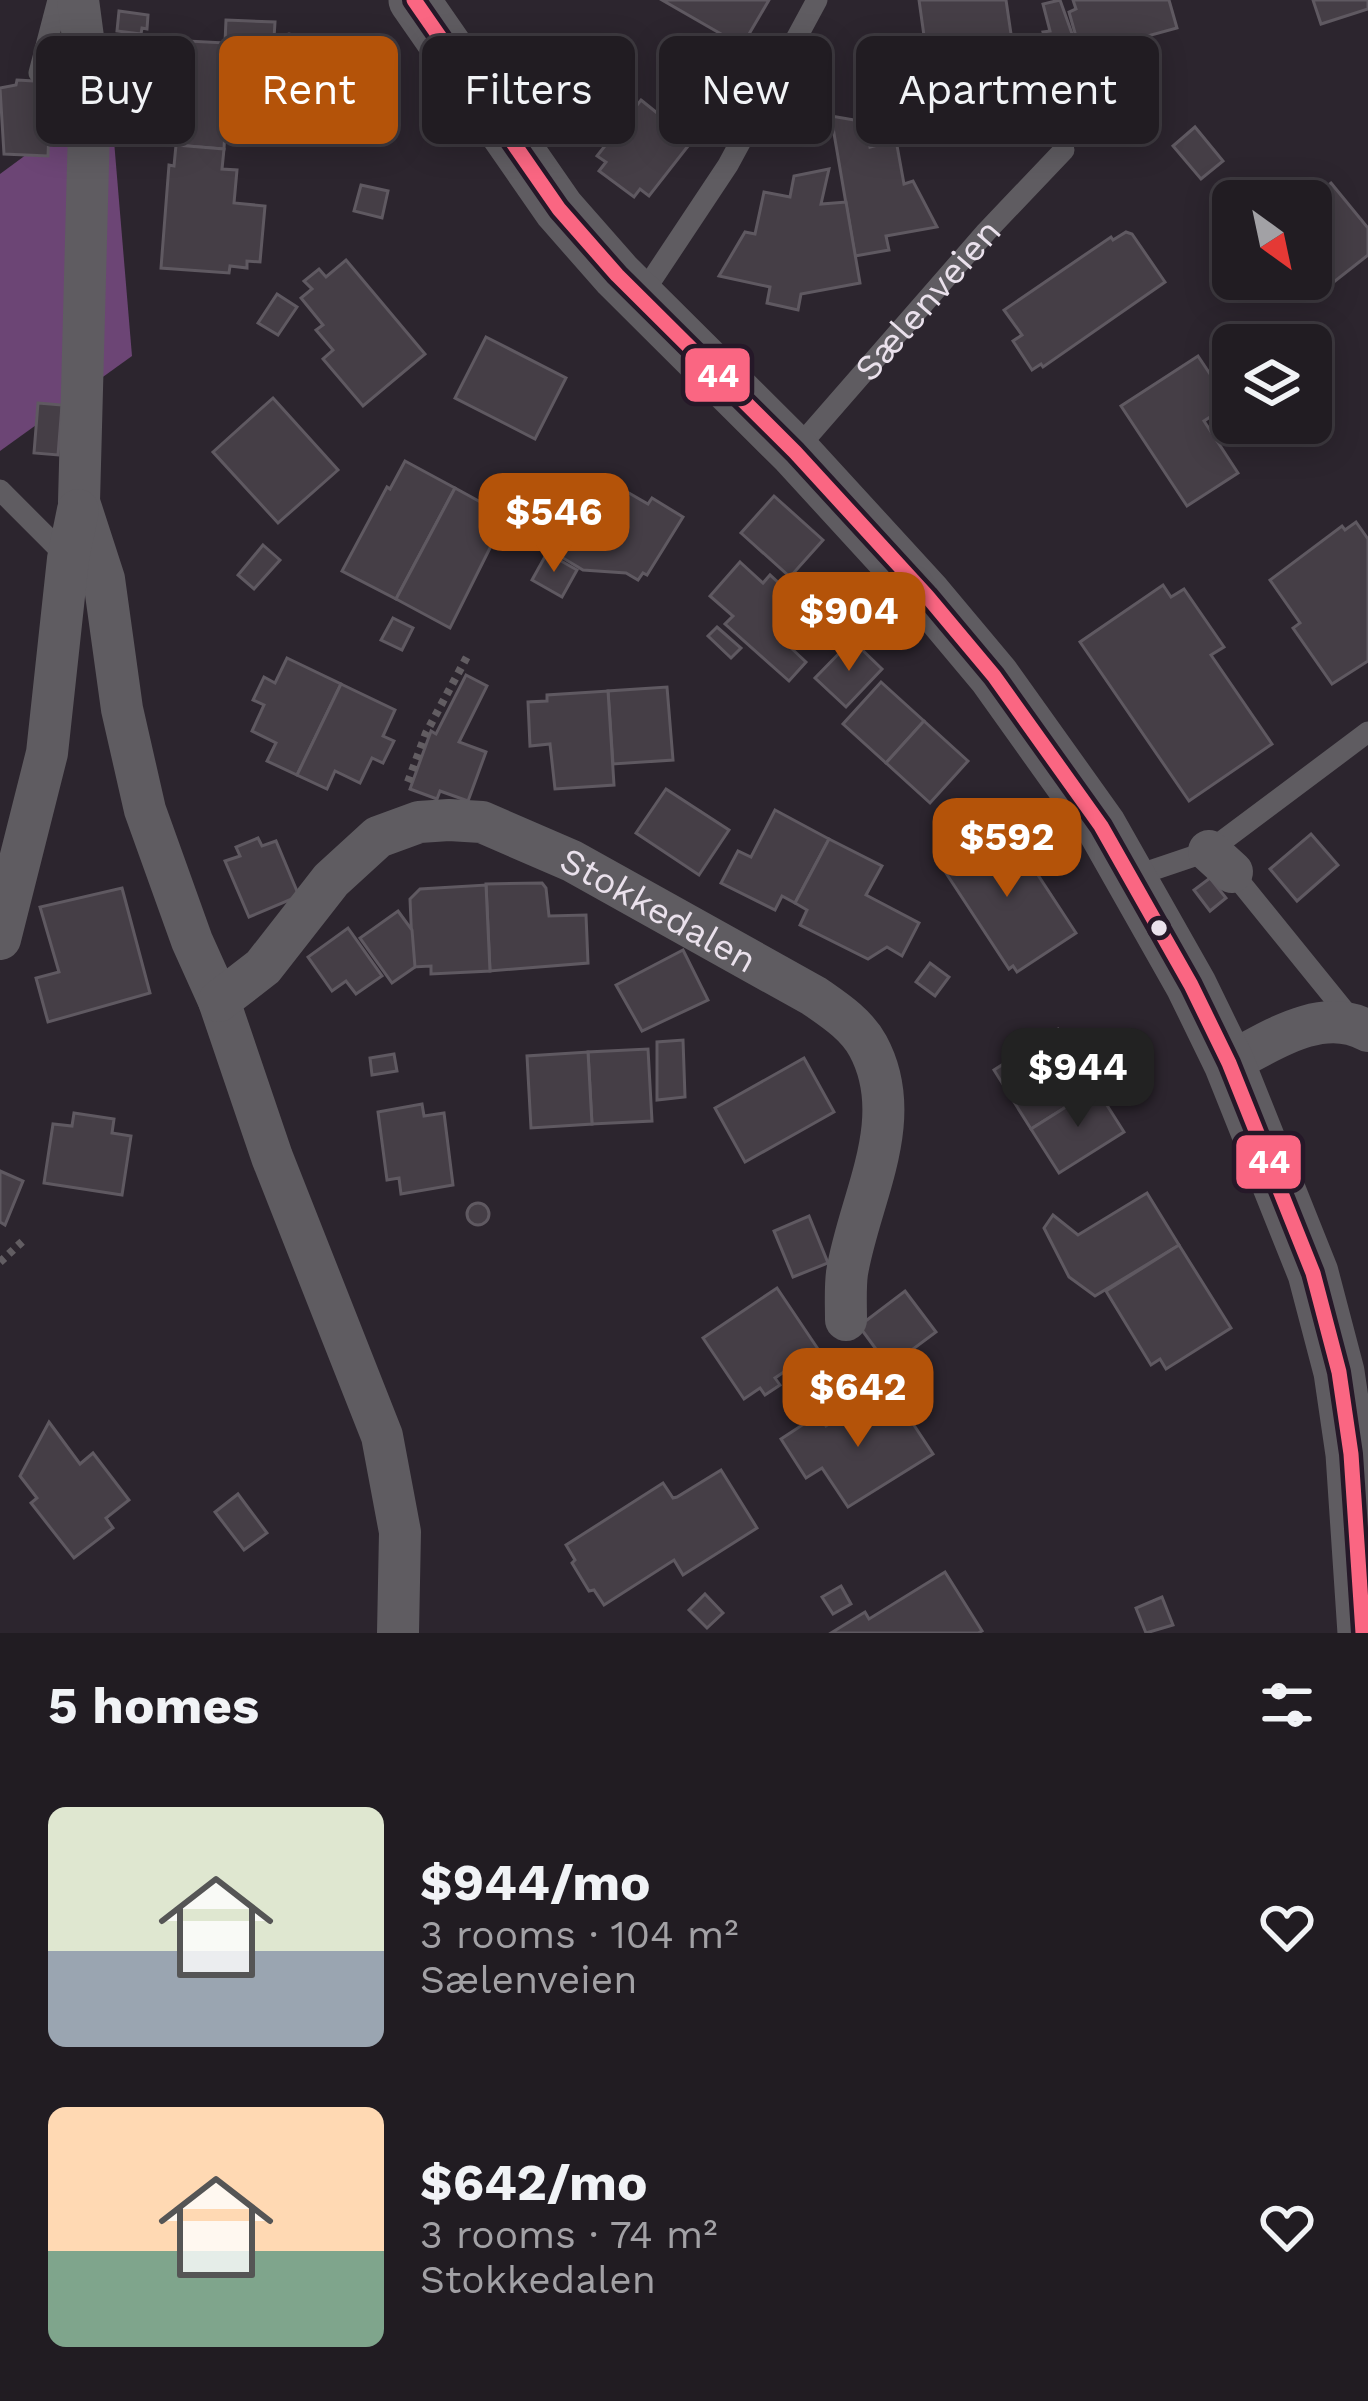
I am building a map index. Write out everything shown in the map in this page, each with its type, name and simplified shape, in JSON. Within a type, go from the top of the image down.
[{"type":"street","points":[[0,939],[47,753],[68,559],[79,502],[90,90],[78,0]]},
{"type":"street","points":[[413,0],[559,209],[927,596],[994,676],[1101,826],[1191,985],[1313,1273],[1330,1333],[1351,1454],[1363,1633]]},
{"type":"street","points":[[79,502],[104,579],[122,709],[145,809],[219,1001],[265,1138],[382,1436],[400,1532],[398,1633]]},
{"type":"street","name":"Stokkedalen","points":[[219,1001],[263,967],[331,880],[378,837],[419,822],[482,822],[572,861],[814,996],[846,1018],[868,1046],[880,1082],[883,1135],[847,1275],[846,1320]]},
{"type":"street","points":[[1228,1064],[1316,1023],[1362,1028]]},
{"type":"lane","points":[[49,36],[58,0]]},
{"type":"lane","points":[[641,297],[728,165],[818,0]]},
{"type":"lane","name":"Sælenveien","points":[[795,452],[986,232],[1064,150]]},
{"type":"lane","points":[[0,490],[68,559]]},
{"type":"lane","points":[[1128,878],[1220,861],[1368,732]]},
{"type":"lane","points":[[1220,861],[1362,1028]]},
{"type":"path","points":[[404,794],[426,733],[469,653]]},
{"type":"path","points":[[0,1262],[23,1241]]},
{"type":"shaded area","points":[[41,144],[114,144],[132,356],[0,451],[0,174]]},
{"type":"building","points":[[662,0],[769,0],[748,36],[725,36]]},
{"type":"building","points":[[919,0],[1006,0],[1011,36],[924,36]]},
{"type":"building","points":[[1060,0],[1073,36],[1044,36],[1043,32],[1050,31],[1043,4]]},
{"type":"building","points":[[1073,0],[1169,0],[1177,28],[1147,36],[1076,36],[1069,12],[1076,9]]},
{"type":"building","points":[[1313,0],[1368,0],[1368,9],[1321,24]]},
{"type":"building","points":[[119,11],[148,15],[147,29],[142,28],[141,34],[117,31]]},
{"type":"building","points":[[226,20],[275,22],[274,36],[225,36]]},
{"type":"building","points":[[195,41],[219,43],[219,144],[224,144],[224,149],[176,145],[195,144]]},
{"type":"building","points":[[17,80],[36,81],[36,144],[48,144],[48,156],[4,154],[0,88],[16,85]]},
{"type":"building","points":[[641,100],[659,114],[659,144],[690,144],[649,196],[640,189],[634,197],[599,171],[606,162],[597,156],[606,144],[635,144],[635,108]]},
{"type":"building","points":[[832,116],[856,120],[856,144],[897,144],[904,184],[913,181],[937,227],[886,236],[889,250],[855,256]]},
{"type":"building","points":[[1195,127],[1223,161],[1201,179],[1173,146]]},
{"type":"building","points":[[176,145],[224,149],[222,169],[237,170],[234,203],[265,206],[260,262],[247,261],[247,268],[230,266],[229,273],[161,268],[169,165],[174,166]]},
{"type":"building","points":[[829,169],[821,204],[846,202],[860,283],[801,294],[798,310],[767,303],[770,287],[719,276],[745,232],[755,234],[764,192],[790,197],[794,176]]},
{"type":"building","points":[[1332,184],[1368,228],[1368,255],[1332,283]]},
{"type":"building","points":[[361,185],[388,191],[382,218],[354,211]]},
{"type":"building","points":[[1126,232],[1165,282],[1032,370],[1013,341],[1022,335],[1004,310],[1111,237]]},
{"type":"building","points":[[346,260],[425,354],[363,406],[323,359],[333,350],[316,330],[323,325],[301,298],[312,289],[304,281],[319,269],[326,277]]},
{"type":"building","points":[[277,294],[297,307],[278,335],[258,323]]},
{"type":"building","points":[[486,337],[566,378],[535,439],[455,398]]},
{"type":"building","points":[[1198,356],[1212,377],[1212,416],[1204,421],[1212,444],[1219,444],[1238,473],[1187,506],[1121,406]]},
{"type":"building","points":[[273,398],[338,470],[278,523],[213,452]]},
{"type":"building","points":[[38,403],[62,405],[58,455],[34,453]]},
{"type":"building","points":[[405,461],[455,488],[396,599],[342,571]]},
{"type":"building","points":[[615,485],[648,504],[652,498],[683,517],[647,575],[643,573],[638,580],[626,573],[583,570],[558,555],[577,521],[589,528]]},
{"type":"building","points":[[455,488],[506,516],[450,628],[396,599]]},
{"type":"building","points":[[774,496],[823,540],[790,577],[741,533]]},
{"type":"building","points":[[1356,522],[1368,539],[1368,661],[1332,684],[1293,628],[1300,623],[1270,580],[1342,526],[1345,530]]},
{"type":"building","points":[[263,545],[280,560],[254,589],[238,575]]},
{"type":"building","points":[[547,553],[577,570],[562,597],[532,580]]},
{"type":"building","points":[[740,562],[763,583],[770,575],[816,617],[790,647],[806,662],[789,681],[725,624],[733,616],[710,596]]},
{"type":"building","points":[[1163,585],[1171,597],[1184,589],[1224,647],[1211,655],[1272,744],[1189,801],[1080,642]]},
{"type":"building","points":[[393,618],[413,628],[402,650],[381,640]]},
{"type":"building","points":[[717,627],[741,648],[731,658],[708,636]]},
{"type":"building","points":[[852,640],[882,669],[846,707],[815,678]]},
{"type":"building","points":[[287,658],[341,684],[297,775],[267,761],[276,743],[252,731],[264,705],[253,700],[264,677],[275,683]]},
{"type":"building","points":[[466,675],[487,686],[459,742],[486,752],[468,801],[440,791],[437,799],[410,789],[431,731],[436,734]]},
{"type":"building","points":[[881,682],[924,721],[886,763],[843,724]]},
{"type":"building","points":[[341,684],[395,710],[383,736],[394,741],[383,763],[372,758],[360,783],[335,771],[327,789],[297,775]]},
{"type":"building","points":[[667,687],[673,760],[613,764],[608,691]]},
{"type":"building","points":[[608,691],[614,785],[555,789],[550,744],[530,746],[528,702],[547,701],[547,695]]},
{"type":"building","points":[[924,721],[968,761],[930,803],[886,763]]},
{"type":"building","points":[[666,789],[729,830],[699,875],[636,833]]},
{"type":"building","points":[[775,810],[829,839],[795,903],[782,896],[775,910],[721,883],[738,851],[751,857]]},
{"type":"building","points":[[978,825],[989,840],[999,833],[1024,872],[1032,866],[1076,933],[1017,972],[1013,966],[1009,969],[944,870],[962,858],[952,842]]},
{"type":"building","points":[[1311,834],[1338,865],[1297,901],[1270,869]]},
{"type":"building","points":[[258,838],[262,846],[276,841],[299,896],[249,917],[225,861],[240,856],[236,847]]},
{"type":"building","points":[[829,839],[882,866],[866,895],[919,923],[902,956],[887,947],[868,959],[800,925],[807,910],[795,903]]},
{"type":"building","points":[[1210,878],[1226,898],[1210,911],[1194,890]]},
{"type":"building","points":[[542,883],[549,916],[586,915],[588,963],[490,971],[486,884]]},
{"type":"building","points":[[486,885],[490,971],[431,974],[431,966],[413,967],[410,899],[420,889]]},
{"type":"building","points":[[122,888],[150,993],[48,1022],[36,978],[59,972],[40,907]]},
{"type":"building","points":[[398,911],[412,930],[415,967],[392,983],[360,938]]},
{"type":"building","points":[[348,928],[382,976],[356,994],[346,981],[332,991],[308,957]]},
{"type":"building","points":[[683,950],[708,1000],[642,1031],[616,985]]},
{"type":"building","points":[[930,963],[949,977],[935,996],[916,982]]},
{"type":"building","points":[[1058,1029],[1096,1088],[1031,1129],[994,1070]]},
{"type":"building","points":[[683,1040],[685,1097],[657,1100],[657,1042]]},
{"type":"building","points":[[648,1049],[652,1121],[592,1124],[588,1052]]},
{"type":"building","points":[[588,1052],[592,1124],[531,1128],[527,1056]]},
{"type":"building","points":[[394,1054],[397,1071],[372,1075],[370,1058]]},
{"type":"building","points":[[804,1058],[834,1112],[745,1162],[715,1108]]},
{"type":"building","points":[[1096,1088],[1124,1132],[1059,1173],[1031,1129]]},
{"type":"building","points":[[422,1104],[424,1116],[444,1113],[453,1185],[401,1194],[399,1178],[387,1180],[378,1112]]},
{"type":"building","points":[[74,1113],[114,1119],[112,1133],[131,1136],[122,1195],[44,1183],[53,1124],[72,1126]]},
{"type":"building","points":[[0,1171],[23,1181],[5,1225],[0,1222]]},
{"type":"building","points":[[1147,1193],[1179,1245],[1095,1296],[1069,1277],[1044,1228],[1053,1215],[1078,1235]]},
{"type":"building","points":[[478,1203],[489,1214],[478,1225],[467,1214]]},
{"type":"building","points":[[809,1216],[828,1263],[793,1277],[774,1231]]},
{"type":"building","points":[[1179,1245],[1231,1328],[1166,1369],[1160,1359],[1151,1365],[1106,1291]]},
{"type":"building","points":[[777,1288],[818,1349],[775,1378],[780,1385],[765,1395],[760,1388],[744,1399],[703,1338]]},
{"type":"building","points":[[905,1291],[936,1332],[889,1367],[859,1326]]},
{"type":"building","points":[[866,1400],[880,1422],[902,1407],[933,1454],[848,1507],[822,1468],[806,1478],[781,1439],[819,1414],[826,1426]]},
{"type":"building","points":[[49,1422],[80,1464],[93,1453],[129,1500],[106,1518],[113,1528],[74,1558],[31,1503],[37,1498],[20,1476]]},
{"type":"building","points":[[721,1470],[757,1528],[683,1575],[674,1560],[604,1605],[594,1590],[589,1591],[566,1545],[663,1483],[673,1498]]},
{"type":"building","points":[[238,1494],[267,1533],[244,1550],[215,1512]]},
{"type":"building","points":[[945,1572],[982,1631],[831,1633],[865,1612],[869,1619]]},
{"type":"building","points":[[841,1586],[851,1604],[833,1614],[822,1597]]},
{"type":"building","points":[[705,1594],[723,1613],[707,1628],[689,1610]]},
{"type":"building","points":[[1162,1597],[1173,1625],[1146,1633],[1136,1608]]},
{"type":"transit line","name":"44","points":[[414,0],[559,209],[927,596],[994,676],[1101,826],[1191,985],[1229,1063],[1313,1273],[1339,1372],[1351,1454],[1363,1633]]}]
